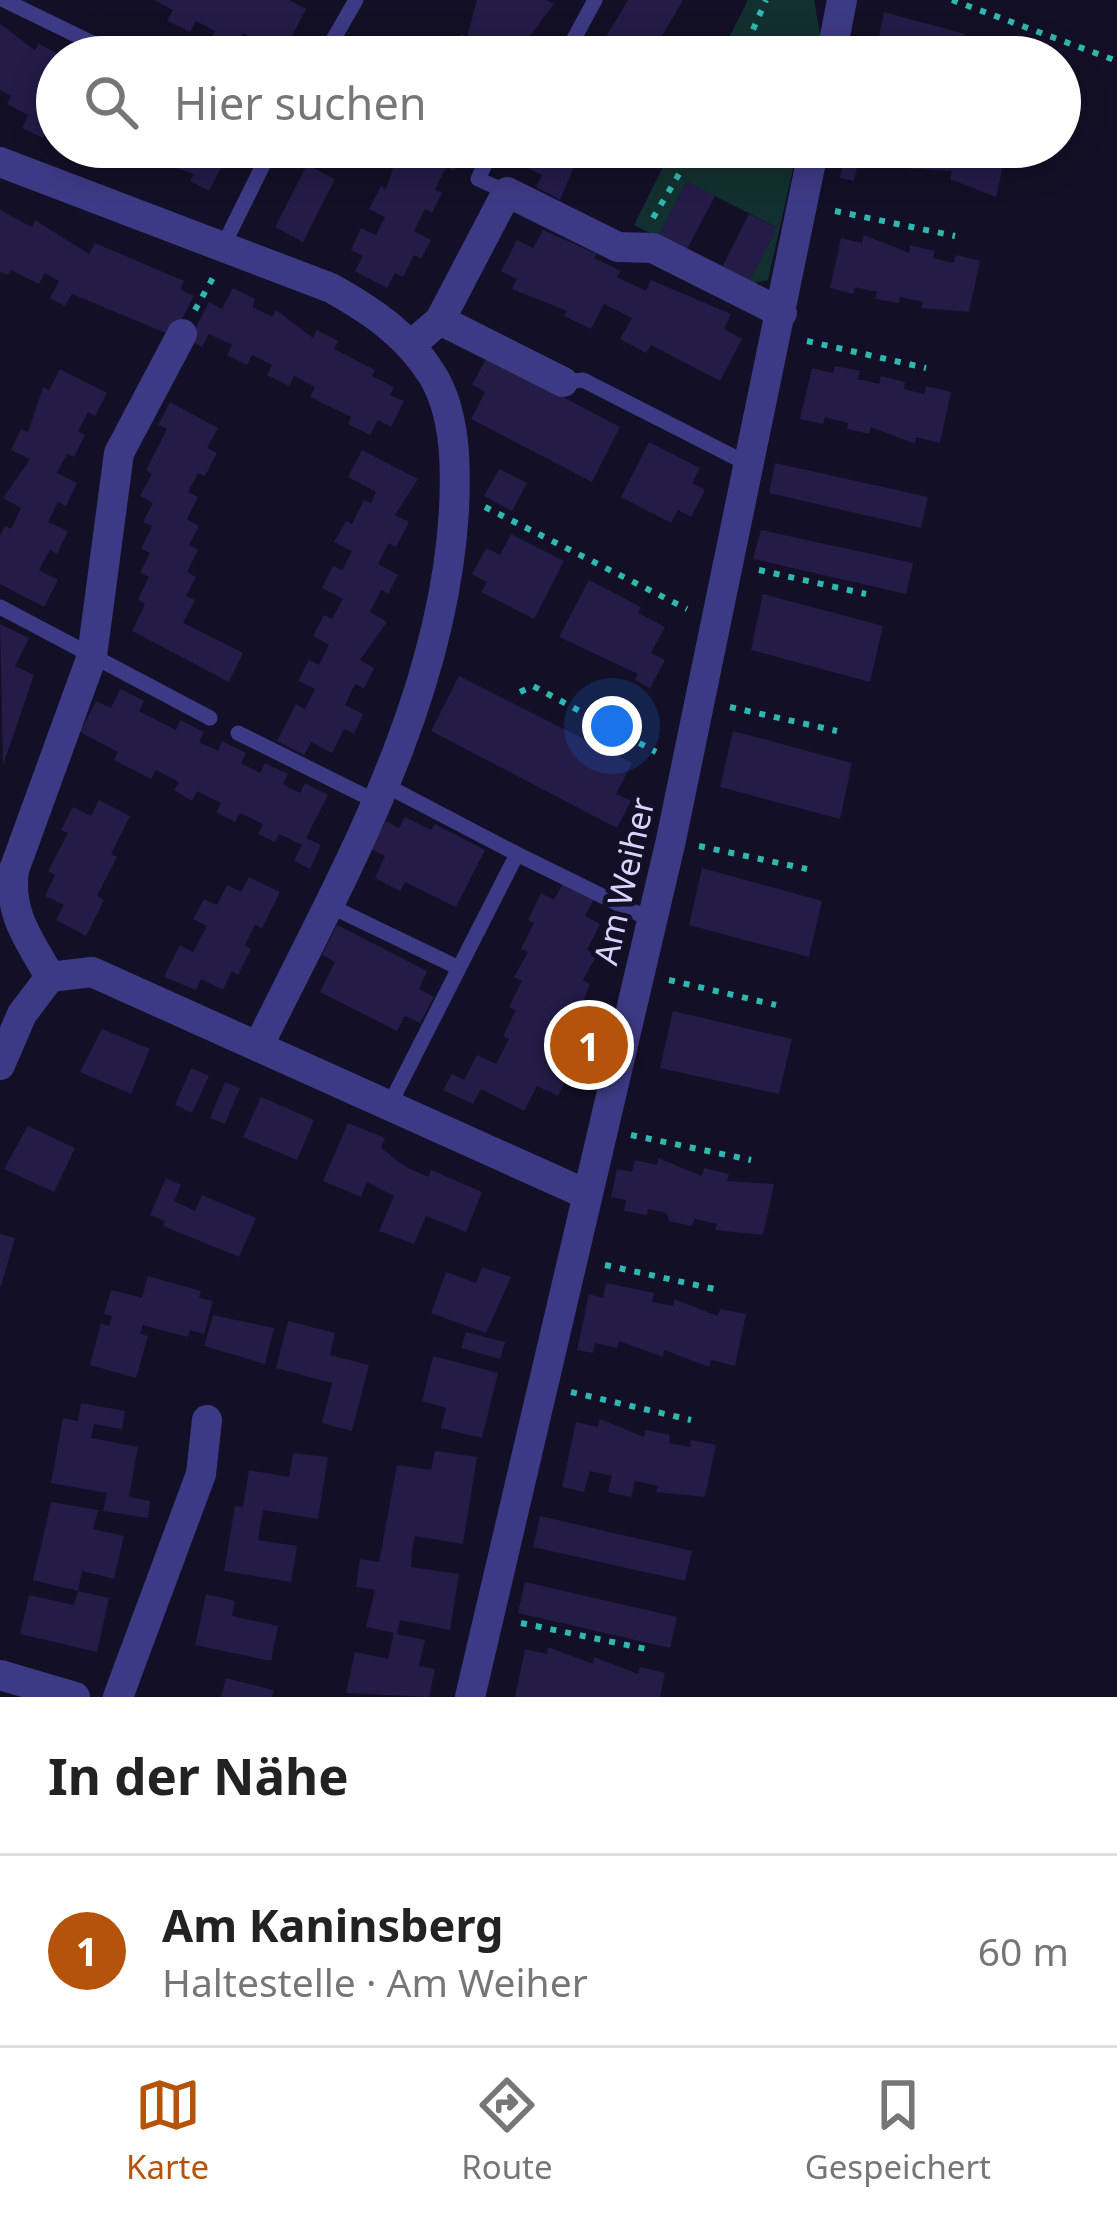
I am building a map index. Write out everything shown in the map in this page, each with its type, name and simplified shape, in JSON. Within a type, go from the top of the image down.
[{"type":"street","points":[[835,36],[842,0]]},
{"type":"street","points":[[0,162],[331,288],[374,312],[411,345],[435,380],[447,415],[455,491],[446,589],[434,645],[381,793],[259,1045]]},
{"type":"street","name":"Am Weiher","points":[[470,1697],[569,1258],[671,840],[810,168]]},
{"type":"street","points":[[411,345],[440,320],[507,192],[618,247],[653,248],[780,323]]},
{"type":"street","points":[[440,320],[563,382]]},
{"type":"street","points":[[50,977],[16,920],[10,895],[14,870],[92,656],[119,453],[182,334]]},
{"type":"street","points":[[0,1065],[22,1015],[50,977],[92,973],[586,1194]]},
{"type":"street","points":[[118,1697],[201,1474],[207,1420]]},
{"type":"street","points":[[0,1675],[75,1697]]},
{"type":"lane","points":[[4,0],[78,36]]},
{"type":"lane","points":[[335,36],[356,0]]},
{"type":"lane","points":[[576,36],[596,0]]},
{"type":"lane","points":[[223,246],[262,168]]},
{"type":"lane","points":[[483,168],[478,179],[507,192]]},
{"type":"lane","points":[[563,382],[583,380],[750,465]]},
{"type":"lane","points":[[0,608],[210,718]]},
{"type":"lane","points":[[238,733],[517,854],[651,920]]},
{"type":"lane","points":[[390,1104],[517,854]]},
{"type":"lane","points":[[328,905],[459,968]]},
{"type":"path","points":[[750,36],[766,0]]},
{"type":"path","points":[[952,0],[1048,36]]},
{"type":"path","points":[[1081,48],[1117,62]]},
{"type":"path","points":[[636,248],[683,168]]},
{"type":"path","points":[[803,205],[955,236]]},
{"type":"path","points":[[182,334],[223,246]]},
{"type":"path","points":[[780,323],[926,368]]},
{"type":"path","points":[[455,491],[716,624]]},
{"type":"path","points":[[729,563],[866,594]]},
{"type":"path","points":[[520,692],[533,686],[686,767]]},
{"type":"path","points":[[700,700],[837,731]]},
{"type":"path","points":[[671,840],[807,868]]},
{"type":"path","points":[[640,974],[776,1005]]},
{"type":"path","points":[[602,1129],[751,1160]]},
{"type":"path","points":[[569,1258],[719,1290]]},
{"type":"path","points":[[542,1385],[691,1420]]},
{"type":"path","points":[[488,1616],[646,1649]]},
{"type":"green space","points":[[748,0],[814,0],[820,36],[730,36]]},
{"type":"green space","points":[[662,168],[793,168],[768,280],[748,284],[776,227],[687,182],[658,237],[634,225]]},
{"type":"building","points":[[154,0],[289,0],[306,9],[292,36],[212,36],[215,31],[196,21],[190,32],[167,21],[173,10]]},
{"type":"building","points":[[477,0],[554,4],[530,36],[467,36]]},
{"type":"building","points":[[628,0],[683,0],[662,36],[607,36]]},
{"type":"building","points":[[884,12],[965,34],[965,36],[879,36]]},
{"type":"building","points":[[0,24],[36,48],[36,135],[22,128],[28,115],[7,104],[11,96],[0,90]]},
{"type":"building","points":[[175,168],[221,168],[209,191],[190,181],[194,174]]},
{"type":"building","points":[[305,168],[335,179],[303,242],[275,227]]},
{"type":"building","points":[[393,168],[446,168],[435,190],[442,193],[432,213],[425,209],[414,231],[431,240],[421,259],[414,255],[403,277],[395,273],[387,288],[355,271],[363,256],[351,250],[361,228],[376,235],[385,217],[369,209],[381,186],[386,189]]},
{"type":"building","points":[[528,168],[573,168],[560,200],[536,187],[542,175]]},
{"type":"building","points":[[842,168],[857,168],[854,181],[840,178]]},
{"type":"building","points":[[905,168],[1002,168],[996,197],[950,179],[952,171]]},
{"type":"building","points":[[687,182],[715,196],[686,251],[658,237]]},
{"type":"building","points":[[0,210],[32,227],[35,220],[89,254],[95,243],[184,281],[180,289],[194,296],[173,336],[72,294],[65,306],[50,298],[59,281],[45,273],[39,284],[11,270],[8,275],[0,272]]},
{"type":"building","points":[[749,214],[777,228],[748,284],[721,269]]},
{"type":"building","points":[[543,230],[597,254],[594,258],[621,271],[617,277],[646,291],[651,280],[731,314],[724,329],[742,339],[720,381],[651,345],[646,353],[620,339],[632,318],[604,304],[591,329],[564,316],[567,311],[512,289],[517,279],[501,271],[517,240],[533,248]]},
{"type":"building","points":[[864,235],[909,253],[910,245],[935,251],[933,258],[954,263],[956,255],[980,261],[969,312],[921,308],[923,302],[900,297],[899,303],[875,299],[877,292],[855,287],[853,294],[830,288],[841,238],[862,243]]},
{"type":"building","points":[[233,288],[255,299],[252,307],[272,317],[276,310],[313,338],[317,330],[338,341],[334,349],[375,370],[372,376],[394,387],[390,395],[404,401],[391,427],[378,420],[370,435],[348,424],[351,417],[310,397],[315,387],[294,376],[289,386],[267,375],[272,365],[252,355],[247,365],[227,355],[232,345],[209,334],[202,347],[189,340],[209,302],[222,309]]},
{"type":"building","points":[[487,357],[620,427],[592,482],[471,419],[485,392],[472,385]]},
{"type":"building","points":[[835,366],[860,371],[858,379],[879,384],[881,376],[905,382],[904,389],[924,394],[926,386],[951,392],[940,443],[916,437],[915,444],[871,427],[869,434],[825,417],[823,424],[800,419],[812,368],[833,373]]},
{"type":"building","points":[[60,369],[107,393],[95,416],[88,412],[78,431],[85,435],[74,457],[67,454],[57,473],[77,483],[66,506],[58,502],[48,522],[68,531],[57,554],[50,550],[39,570],[58,580],[44,607],[0,584],[0,535],[5,526],[11,529],[21,508],[3,498],[30,459],[11,450],[21,429],[28,432],[43,387],[49,390]]},
{"type":"building","points":[[170,402],[218,428],[207,448],[217,453],[205,476],[198,473],[188,492],[198,497],[187,519],[199,526],[189,545],[198,550],[187,572],[196,577],[186,596],[195,600],[183,623],[243,653],[229,682],[132,631],[145,604],[138,599],[149,577],[140,573],[150,553],[141,549],[152,526],[143,522],[153,503],[140,496],[152,474],[146,470],[167,429],[158,425]]},
{"type":"building","points":[[649,442],[700,468],[692,483],[705,490],[691,517],[678,510],[671,523],[621,497]]},
{"type":"building","points":[[362,450],[418,479],[395,515],[409,522],[396,547],[389,543],[378,564],[398,575],[388,594],[381,590],[370,612],[387,622],[360,660],[374,668],[364,688],[355,684],[345,705],[363,714],[354,734],[344,729],[332,753],[311,742],[304,755],[277,741],[296,704],[305,709],[315,689],[298,681],[309,660],[319,665],[329,645],[313,636],[324,615],[332,619],[343,599],[322,588],[333,566],[342,570],[352,551],[334,542],[346,521],[352,524],[364,500],[371,503],[376,492],[348,477]]},
{"type":"building","points":[[775,463],[928,497],[921,528],[769,493]]},
{"type":"building","points":[[499,469],[527,483],[512,511],[484,496]]},
{"type":"building","points":[[761,530],[913,563],[906,594],[753,559]]},
{"type":"building","points":[[511,534],[564,561],[534,619],[481,592],[487,582],[472,574],[486,548],[500,555]]},
{"type":"building","points":[[589,580],[641,607],[638,613],[665,627],[651,653],[665,660],[650,688],[635,680],[638,674],[559,637]]},
{"type":"building","points":[[763,594],[883,626],[870,682],[751,650]]},
{"type":"building","points":[[0,624],[29,638],[15,666],[34,675],[3,765]]},
{"type":"building","points":[[459,676],[632,763],[616,794],[631,801],[617,828],[431,731]]},
{"type":"building","points":[[120,689],[144,701],[139,711],[176,730],[180,720],[204,732],[199,742],[218,751],[222,741],[246,753],[241,763],[260,773],[265,763],[288,774],[283,784],[300,793],[305,783],[328,795],[306,838],[321,845],[310,869],[294,861],[302,845],[279,834],[275,842],[258,834],[263,824],[240,813],[235,822],[216,812],[221,803],[197,791],[192,801],[174,790],[179,782],[156,770],[151,779],[114,760],[118,752],[80,732],[96,701],[111,708]]},
{"type":"building","points":[[733,731],[852,763],[840,819],[720,787]]},
{"type":"building","points":[[99,800],[130,816],[111,854],[117,857],[97,896],[104,900],[86,936],[56,920],[64,905],[45,896],[55,875],[48,871],[68,833],[61,830],[73,807],[91,816]]},
{"type":"building","points":[[405,817],[431,830],[435,824],[485,850],[456,907],[405,882],[400,891],[375,878],[385,856],[371,849],[386,821],[399,828]]},
{"type":"building","points":[[702,868],[822,901],[809,957],[689,925]]},
{"type":"building","points":[[249,877],[280,892],[262,928],[255,925],[245,945],[251,949],[238,975],[232,971],[223,990],[201,979],[196,990],[164,977],[180,945],[193,952],[207,926],[193,919],[204,899],[217,905],[227,885],[241,892]]},
{"type":"building","points":[[563,883],[594,899],[585,916],[600,924],[587,950],[597,955],[583,980],[590,984],[569,1038],[577,1042],[564,1068],[570,1071],[558,1096],[537,1086],[524,1111],[481,1089],[473,1104],[443,1090],[452,1074],[464,1080],[477,1055],[496,1064],[516,1010],[509,1007],[522,981],[514,977],[528,952],[521,949],[534,923],[528,920],[541,893],[554,900]]},
{"type":"building","points":[[337,925],[427,971],[419,989],[434,997],[420,1023],[405,1016],[397,1031],[320,992],[335,962],[322,955]]},
{"type":"building","points":[[673,1011],[792,1039],[779,1094],[660,1068]]},
{"type":"building","points":[[102,1029],[150,1049],[131,1094],[80,1072]]},
{"type":"building","points":[[191,1068],[209,1076],[192,1113],[175,1105]]},
{"type":"building","points":[[225,1082],[240,1088],[225,1124],[210,1118]]},
{"type":"building","points":[[261,1097],[314,1120],[297,1160],[243,1137]]},
{"type":"building","points":[[348,1123],[385,1138],[381,1148],[406,1167],[428,1177],[431,1170],[482,1192],[466,1232],[426,1216],[414,1244],[379,1231],[394,1196],[367,1182],[361,1197],[323,1181]]},
{"type":"building","points":[[28,1126],[75,1148],[54,1192],[4,1169]]},
{"type":"building","points":[[658,1158],[702,1176],[704,1168],[729,1174],[727,1181],[774,1184],[763,1235],[715,1230],[717,1224],[694,1219],[692,1226],[669,1221],[667,1213],[648,1209],[647,1215],[624,1211],[626,1200],[611,1197],[617,1169],[632,1172],[635,1160],[657,1165]]},
{"type":"building","points":[[166,1178],[181,1185],[174,1201],[195,1211],[202,1195],[256,1218],[239,1257],[163,1226],[165,1221],[150,1215]]},
{"type":"building","points":[[0,1234],[15,1238],[1,1286],[0,1286]]},
{"type":"building","points":[[482,1267],[511,1277],[486,1333],[431,1313],[446,1272],[476,1283]]},
{"type":"building","points":[[148,1276],[201,1291],[199,1298],[213,1301],[204,1334],[190,1330],[188,1337],[143,1325],[140,1334],[148,1336],[136,1378],[90,1365],[101,1323],[109,1326],[112,1316],[104,1314],[111,1290],[142,1298]]},
{"type":"building","points":[[606,1283],[654,1293],[652,1302],[673,1306],[674,1299],[718,1316],[720,1309],[746,1314],[735,1366],[711,1360],[709,1367],[664,1350],[663,1357],[619,1341],[617,1348],[595,1343],[593,1353],[577,1350],[589,1294],[603,1298]]},
{"type":"building","points":[[213,1315],[274,1328],[265,1364],[204,1346]]},
{"type":"building","points":[[288,1321],[335,1333],[330,1355],[369,1365],[352,1431],[322,1423],[332,1383],[276,1368]]},
{"type":"building","points":[[466,1332],[505,1342],[500,1359],[461,1348]]},
{"type":"building","points":[[433,1356],[498,1373],[482,1438],[441,1428],[446,1408],[422,1401]]},
{"type":"building","points":[[81,1403],[125,1411],[122,1429],[94,1424],[91,1438],[138,1447],[129,1497],[150,1501],[148,1518],[103,1511],[107,1493],[51,1483],[63,1418],[78,1421]]},
{"type":"building","points":[[600,1419],[644,1437],[645,1430],[670,1435],[669,1443],[690,1447],[691,1440],[716,1445],[705,1497],[656,1492],[658,1486],[635,1481],[631,1497],[608,1492],[612,1476],[590,1471],[584,1492],[562,1487],[576,1422],[598,1427]]},
{"type":"building","points":[[435,1451],[477,1457],[463,1544],[415,1536],[412,1551],[411,1567],[459,1574],[450,1630],[400,1620],[397,1634],[425,1640],[419,1666],[435,1669],[429,1697],[346,1693],[355,1652],[388,1659],[394,1633],[366,1627],[375,1590],[356,1587],[360,1559],[379,1562],[397,1465],[431,1470]]},
{"type":"building","points":[[293,1453],[328,1457],[318,1519],[263,1510],[258,1540],[297,1546],[291,1582],[224,1571],[235,1506],[243,1507],[249,1470],[289,1477]]},
{"type":"building","points":[[51,1502],[98,1510],[93,1529],[124,1536],[114,1579],[82,1571],[78,1591],[33,1580]]},
{"type":"building","points":[[540,1516],[692,1551],[685,1581],[533,1547]]},
{"type":"building","points":[[525,1582],[677,1617],[670,1648],[518,1613]]},
{"type":"building","points":[[78,1591],[109,1598],[97,1652],[20,1634],[29,1595],[74,1605]]},
{"type":"building","points":[[206,1594],[235,1601],[232,1616],[278,1626],[271,1661],[195,1645]]},
{"type":"building","points":[[548,1647],[593,1664],[594,1657],[638,1674],[640,1667],[665,1673],[660,1697],[515,1697],[525,1649],[547,1654]]},
{"type":"building","points":[[226,1678],[274,1690],[272,1697],[221,1697]]},
{"type":"place","name":"Am Kaninsberg","points":[[589,1045]]}]
